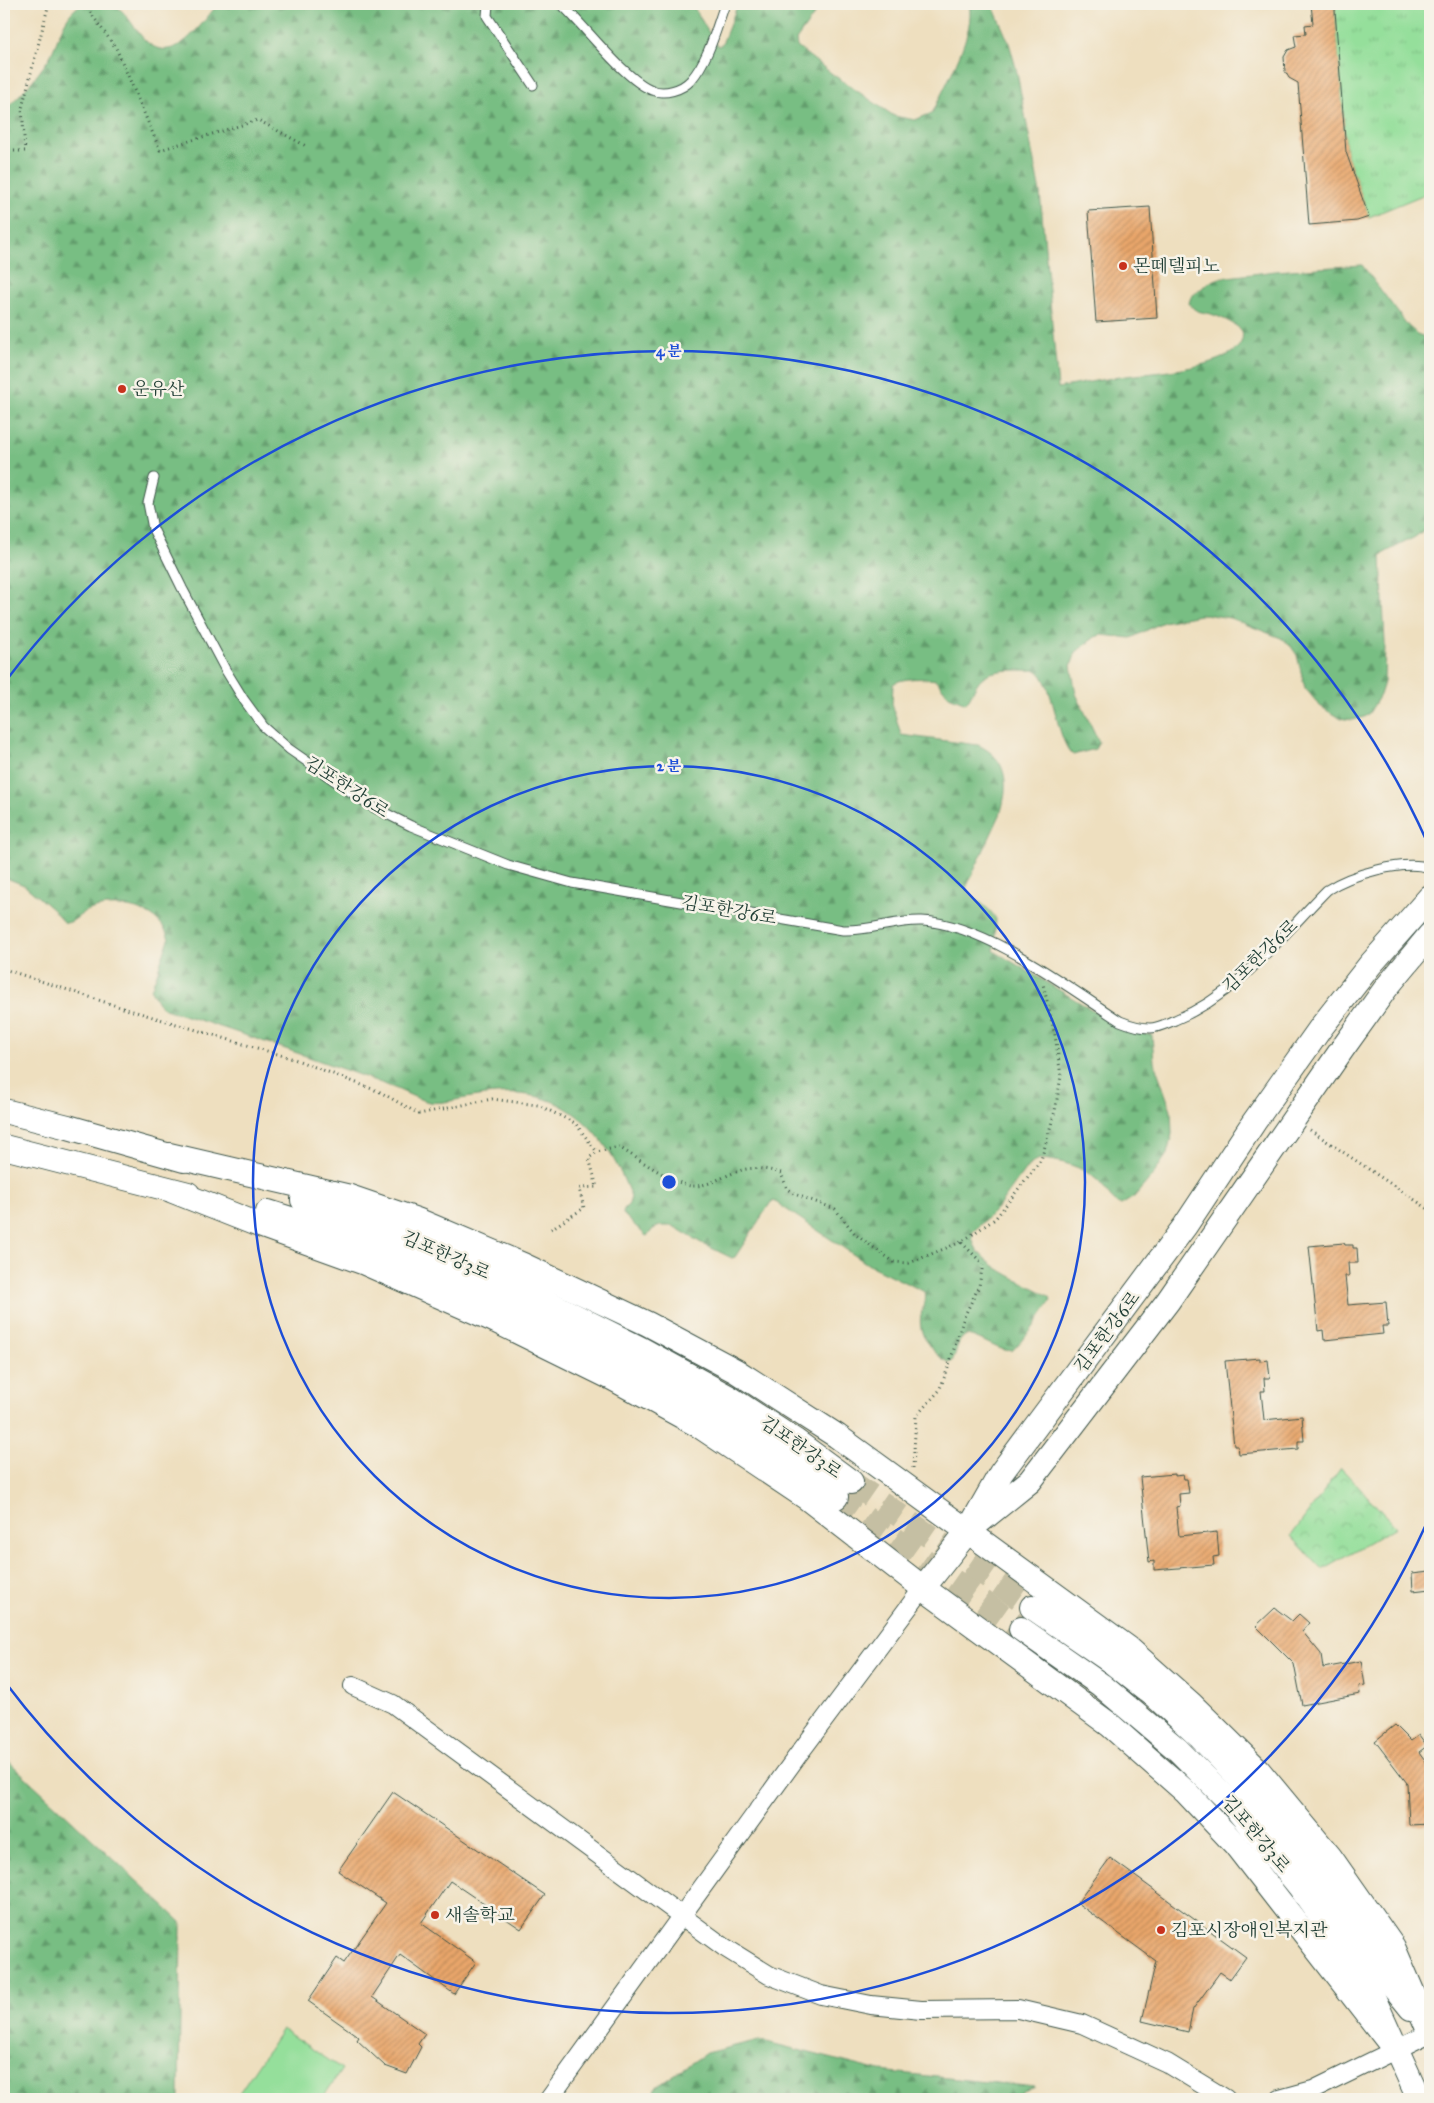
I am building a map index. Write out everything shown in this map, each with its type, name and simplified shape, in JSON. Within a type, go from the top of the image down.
[{"type":"street","name":"김포한강6로","points":[[923,1588],[968,1531],[1001,1474],[1185,1226],[1254,1122],[1322,1026],[1370,965],[1430,897]]},
{"type":"street","name":"김포한강6로","points":[[968,1531],[1030,1481],[1174,1293],[1293,1119],[1386,988],[1430,935]]},
{"type":"street","name":"김포한강3로","points":[[4,1111],[170,1155],[344,1214],[431,1247],[641,1349],[730,1398],[794,1440],[840,1499]]},
{"type":"street","points":[[4,1147],[174,1191],[254,1223],[364,1263],[429,1290],[614,1379],[698,1425],[807,1498],[840,1499],[859,1493],[875,1463]]},
{"type":"street","points":[[170,1155],[350,1197],[417,1220],[523,1265],[648,1324],[736,1371],[789,1404],[875,1463],[968,1531],[1038,1597],[1128,1648],[1192,1705],[1258,1770],[1330,1857],[1394,1947],[1430,2033],[1313,2090],[1280,2099]]},
{"type":"street","points":[[840,1499],[923,1588],[1110,1725],[1186,1792],[1235,1844],[1396,2051]]},
{"type":"street","points":[[549,2099],[804,1747],[923,1588]]},
{"type":"street","points":[[1000,1644],[1007,1627],[1021,1608],[1038,1597]]},
{"type":"street","name":"김포한강3로","points":[[1021,1629],[1101,1685],[1178,1750],[1234,1806],[1300,1887],[1363,1975],[1419,2099]]},
{"type":"street","points":[[353,1686],[393,1704],[724,1947],[769,1975],[821,1995],[871,2005],[921,2010],[1018,2009],[1082,2024],[1166,2063],[1226,2099]]},
{"type":"lane","points":[[488,4],[487,16],[533,85]]},
{"type":"lane","points":[[561,4],[633,78],[654,91],[665,92],[678,89],[690,82],[707,54],[725,4]]},
{"type":"lane","name":"김포한강6로","points":[[154,478],[148,503],[153,529],[225,669],[263,726],[289,749],[371,806],[410,826],[498,861],[572,883],[843,930],[862,930],[904,922],[941,924],[978,936],[1040,969],[1120,1021],[1141,1028],[1152,1028],[1183,1017],[1202,1007],[1239,981],[1327,890],[1337,883],[1352,877],[1399,866],[1430,868]]},
{"type":"path","points":[[4,151],[25,151],[22,108],[50,4]]},
{"type":"path","points":[[84,4],[116,48],[160,150],[258,120],[306,146]]},
{"type":"path","points":[[4,969],[126,1009],[294,1059],[380,1092],[419,1114],[492,1099],[538,1105],[575,1123],[597,1152]]},
{"type":"path","points":[[551,1229],[584,1208],[579,1188],[597,1187],[589,1158],[597,1152],[619,1148],[654,1169],[690,1186],[715,1182],[741,1170],[768,1169],[780,1173],[787,1189],[797,1195],[835,1209],[856,1235],[894,1262],[909,1263],[961,1242],[995,1219],[1041,1160],[1055,1112],[1061,1076],[1055,1034],[1040,969]]},
{"type":"path","points":[[1293,1119],[1430,1210]]},
{"type":"path","points":[[913,1472],[916,1416],[939,1391],[964,1317],[978,1286],[983,1264],[961,1242]]},
{"type":"green space","points":[[110,3],[117,6],[150,45],[161,49],[172,48],[182,43],[192,35],[218,4],[692,4],[718,46],[722,44],[738,4],[822,4],[796,40],[797,47],[835,76],[894,116],[915,120],[932,113],[953,71],[968,28],[969,4],[992,4],[1009,43],[1016,68],[1040,193],[1058,388],[1117,377],[1196,366],[1215,361],[1231,353],[1241,343],[1242,331],[1225,320],[1197,311],[1189,303],[1191,297],[1203,287],[1220,278],[1276,271],[1362,265],[1408,326],[1417,334],[1430,339],[1430,525],[1415,537],[1384,553],[1381,557],[1385,644],[1384,682],[1380,695],[1369,713],[1364,717],[1353,720],[1339,718],[1320,706],[1305,688],[1297,655],[1290,645],[1281,638],[1230,618],[1205,614],[1163,622],[1131,638],[1101,635],[1095,637],[1076,652],[1071,666],[1076,694],[1099,742],[1095,749],[1073,755],[1067,748],[1063,738],[1047,686],[1042,676],[1036,670],[999,671],[986,675],[981,679],[966,703],[949,696],[936,680],[907,679],[893,684],[892,704],[901,735],[978,745],[996,758],[1001,766],[1004,774],[1005,794],[1000,815],[966,888],[969,893],[990,910],[996,919],[994,951],[1119,1026],[1135,1033],[1152,1035],[1154,1062],[1171,1110],[1172,1134],[1167,1154],[1153,1175],[1134,1197],[1121,1205],[1114,1200],[1097,1180],[1077,1167],[1062,1162],[1039,1159],[1028,1166],[999,1206],[972,1233],[974,1244],[990,1263],[1050,1297],[1051,1301],[1032,1329],[1013,1350],[1008,1351],[966,1335],[960,1341],[955,1356],[950,1363],[932,1349],[921,1330],[920,1323],[925,1292],[869,1265],[774,1201],[771,1202],[735,1257],[732,1258],[703,1244],[673,1226],[660,1226],[653,1229],[647,1236],[623,1214],[631,1197],[613,1157],[586,1123],[562,1106],[539,1097],[515,1094],[490,1094],[443,1102],[429,1102],[305,1056],[165,1009],[158,1003],[151,990],[169,939],[164,928],[157,920],[147,913],[136,909],[124,906],[111,906],[89,910],[65,923],[24,885],[4,877],[4,110],[28,86],[43,67],[52,53],[65,22],[75,9],[82,4]]},
{"type":"green space","points":[[1336,4],[1430,4],[1430,192],[1369,217],[1346,152]]},
{"type":"green space","points":[[1341,1468],[1396,1527],[1322,1569],[1291,1536]]},
{"type":"green space","points":[[4,1757],[181,1922],[179,2099],[4,2099]]},
{"type":"green space","points":[[282,2029],[342,2069],[322,2099],[235,2099]]},
{"type":"green space","points":[[759,2040],[880,2071],[1035,2087],[1008,2099],[652,2099],[655,2088],[706,2053]]},
{"type":"building","points":[[1311,4],[1336,4],[1346,152],[1369,217],[1357,221],[1309,225],[1298,83],[1289,78],[1285,71],[1284,57],[1288,50],[1296,47],[1294,35],[1306,34],[1305,25],[1313,24]]},
{"type":"building","points":[[1150,207],[1157,318],[1096,322],[1088,211]]},
{"type":"building","points":[[1344,1243],[1345,1245],[1353,1245],[1353,1248],[1357,1248],[1358,1263],[1348,1263],[1349,1276],[1345,1276],[1348,1305],[1386,1302],[1388,1326],[1382,1326],[1383,1334],[1324,1340],[1323,1330],[1318,1331],[1309,1246]]},
{"type":"building","points":[[1260,1358],[1260,1361],[1268,1360],[1270,1378],[1264,1378],[1265,1391],[1261,1391],[1264,1420],[1302,1416],[1304,1441],[1298,1441],[1298,1449],[1239,1454],[1238,1446],[1234,1446],[1225,1361]]},
{"type":"building","points":[[1175,1474],[1175,1476],[1183,1475],[1184,1479],[1187,1479],[1189,1493],[1179,1494],[1180,1506],[1176,1507],[1179,1536],[1217,1532],[1219,1556],[1213,1557],[1214,1565],[1154,1570],[1154,1561],[1149,1562],[1140,1477]]},
{"type":"building","points":[[1430,1571],[1430,1589],[1413,1591],[1412,1573]]},
{"type":"building","points":[[1275,1608],[1292,1621],[1299,1614],[1309,1623],[1302,1631],[1321,1654],[1323,1668],[1361,1661],[1365,1685],[1359,1686],[1360,1694],[1302,1705],[1294,1664],[1256,1626]]},
{"type":"building","points":[[1395,1725],[1411,1741],[1419,1735],[1427,1746],[1419,1752],[1430,1767],[1430,1824],[1409,1825],[1407,1783],[1375,1741]]},
{"type":"building","points":[[393,1792],[545,1895],[521,1929],[450,1881],[421,1923],[476,1962],[454,1994],[400,1955],[372,1997],[425,2034],[418,2044],[421,2047],[407,2074],[385,2066],[357,2040],[359,2037],[308,2001],[337,1958],[344,1963],[386,1903],[338,1871]]},
{"type":"building","name":"김포시장애인복지관","points":[[1110,1858],[1246,1957],[1230,1979],[1220,1972],[1193,2009],[1188,2032],[1142,2021],[1156,1961],[1077,1903]]},
{"type":"tunnel","points":[[851,1482],[1032,1607]]},
{"type":"tunnel","points":[[836,1497],[1021,1629]]},
{"type":"place","name":"몬떼델피노","points":[[1123,266]]},
{"type":"place","name":"운유산","points":[[122,389]]},
{"type":"place","name":"새솔학교","points":[[435,1915]]},
{"type":"place","name":"김포시장애인복지관","points":[[1161,1930]]}]
